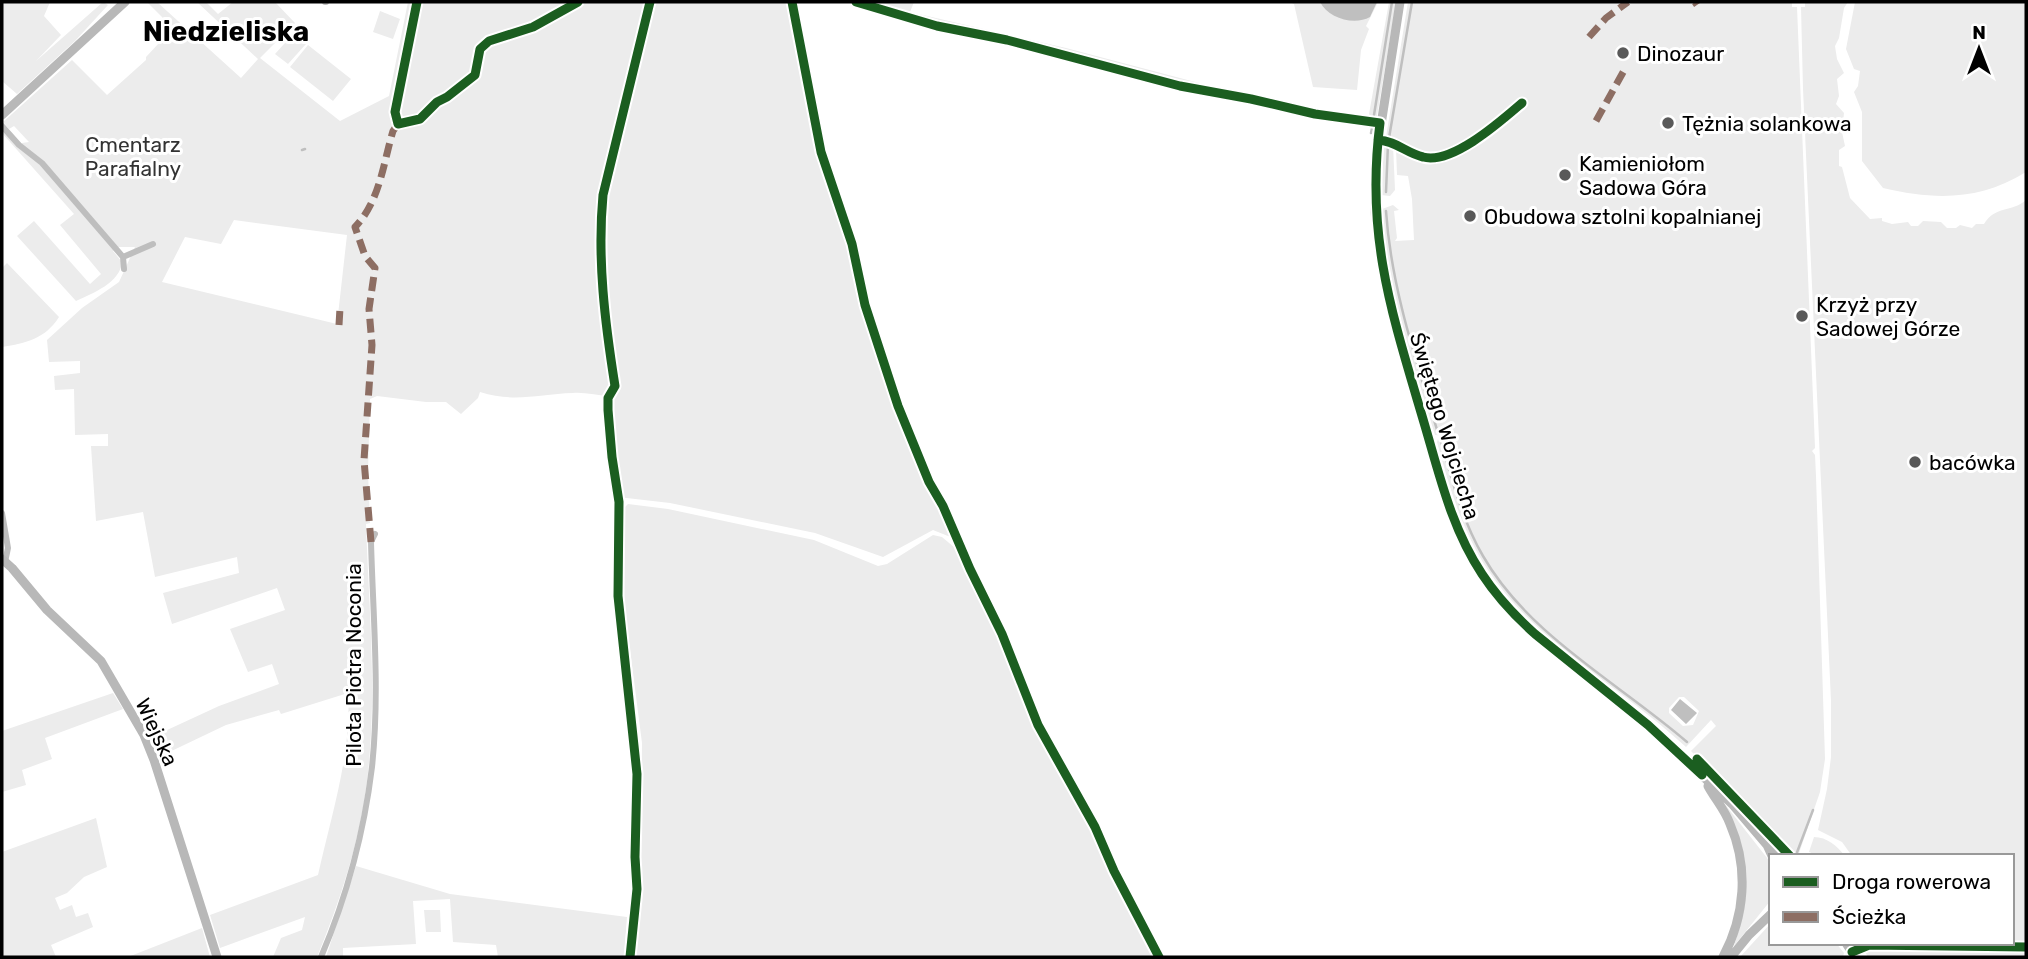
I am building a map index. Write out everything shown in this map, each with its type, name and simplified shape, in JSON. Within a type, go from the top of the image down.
[{"type":"street","points":[[2,115],[125,2]]},
{"type":"street","name":"Świętego Wojciecha","points":[[1400,2],[1377,149],[1377,241],[1387,297],[1455,524],[1482,575],[1517,618],[1648,725],[1733,805],[1767,845],[1780,854]]},
{"type":"street","points":[[2,126],[19,145],[43,163],[123,257],[124,269]]},
{"type":"street","points":[[123,257],[153,244]]},
{"type":"street","points":[[2,513],[8,548],[4,560]]},
{"type":"street","name":"Pilota Piotra Noconia","points":[[321,957],[354,864],[363,828],[372,765],[375,679],[370,542],[375,534]]},
{"type":"street","name":"Wiejska","points":[[4,560],[47,610],[101,660],[144,735],[217,957]]},
{"type":"street","points":[[1702,775],[1731,825],[1742,865],[1742,897],[1738,922],[1723,957]]},
{"type":"street","name":"Świętego Wojciecha","points":[[1767,845],[1771,854]]},
{"type":"street","points":[[1731,957],[1769,909]]},
{"type":"street","points":[[1759,923],[1769,916]]},
{"type":"green space","points":[[2,2],[50,2],[44,16],[61,35],[36,61],[103,2],[108,5],[75,41],[17,94],[2,81]]},
{"type":"green space","name":"Cmentarz Parafialny","points":[[147,2],[157,2],[241,78],[258,59],[197,2],[206,2],[218,14],[233,2],[275,2],[295,23],[260,58],[340,121],[389,96],[408,2],[647,2],[601,195],[597,241],[598,291],[603,341],[612,386],[606,396],[577,393],[504,397],[480,392],[478,398],[461,414],[446,402],[377,396],[370,399],[370,523],[366,524],[372,656],[370,756],[353,853],[317,957],[273,957],[281,938],[302,930],[305,917],[220,948],[210,915],[318,875],[344,761],[348,693],[281,714],[279,710],[226,725],[161,756],[152,737],[219,706],[279,684],[272,664],[248,672],[230,629],[285,610],[277,588],[172,624],[163,593],[239,573],[237,557],[155,577],[143,512],[96,521],[91,446],[108,446],[108,434],[75,435],[74,389],[55,390],[54,376],[80,373],[80,361],[49,362],[47,340],[82,308],[119,282],[135,247],[118,247],[113,251],[122,262],[116,276],[105,286],[76,301],[17,236],[34,221],[90,284],[101,274],[60,225],[74,214],[2,133],[2,129],[15,144],[29,142],[14,126],[9,129],[3,122],[72,60],[107,95],[146,60],[173,28]],"holes":[[[234,220],[347,235],[337,324],[162,282],[185,237],[221,244]]]},
{"type":"green space","points":[[652,2],[791,2],[820,154],[896,403],[923,477],[953,538],[933,530],[883,557],[815,533],[670,503],[618,497],[611,407],[618,385],[606,299],[605,195],[636,77]]},
{"type":"green space","points":[[866,2],[914,2],[910,12],[1066,48],[1218,88],[1221,92],[1085,55],[939,23]]},
{"type":"green space","points":[[1289,2],[1378,2],[1366,26],[1369,29],[1361,50],[1357,90],[1313,87],[1294,4]]},
{"type":"green space","points":[[1389,2],[1396,2],[1377,116],[1371,117],[1369,114]]},
{"type":"green space","points":[[1408,2],[1792,2],[1792,7],[1797,7],[1825,759],[1820,792],[1799,854],[1790,854],[1691,751],[1716,726],[1711,720],[1686,747],[1555,643],[1508,596],[1479,555],[1452,492],[1437,442],[1446,436],[1435,435],[1389,266],[1382,209],[1393,205],[1399,210],[1394,211],[1395,241],[1414,240],[1408,176],[1397,175],[1398,143],[1386,137]],"holes":[[[1679,697],[1684,697],[1699,711],[1693,725],[1683,726],[1669,713],[1669,708]]]},
{"type":"green space","points":[[1805,2],[1848,2],[1844,8],[1835,46],[1837,59],[1844,73],[1837,79],[1839,96],[1836,104],[1844,113],[1842,132],[1845,146],[1839,150],[1839,166],[1842,167],[1850,198],[1870,219],[1882,218],[1882,221],[1892,224],[1908,222],[1911,226],[1918,226],[1923,221],[1941,222],[1947,228],[1960,225],[1972,228],[1976,224],[1984,224],[1999,211],[2015,207],[2026,200],[2026,943],[2014,943],[2014,854],[1851,854],[1842,842],[1818,830],[1831,757],[1831,701],[1803,89],[1801,7],[1805,7]]},
{"type":"green space","points":[[1855,2],[2026,2],[2026,172],[2008,182],[1974,193],[1939,196],[1883,188],[1862,161],[1862,112],[1854,92],[1858,86],[1860,71],[1854,69],[1846,49]]},
{"type":"green space","points":[[380,11],[400,19],[393,39],[373,32]]},
{"type":"green space","points":[[293,34],[306,44],[288,64],[275,54]]},
{"type":"green space","points":[[308,45],[351,79],[333,101],[290,67]]},
{"type":"green space","points":[[1387,142],[1393,145],[1395,190],[1390,196],[1381,195],[1384,147]]},
{"type":"green space","points":[[7,263],[59,317],[48,330],[34,339],[2,347],[2,268]]},
{"type":"green space","points":[[628,504],[668,509],[814,540],[878,566],[887,564],[933,535],[942,537],[961,553],[1001,634],[1035,726],[1092,828],[1112,873],[1157,957],[636,957],[641,859],[642,743],[623,595],[623,509]]},
{"type":"green space","points":[[113,693],[123,709],[45,738],[52,759],[22,770],[26,785],[2,792],[2,731]]},
{"type":"green space","points":[[1724,803],[1769,860],[1769,902],[1734,946],[1744,908],[1746,873],[1744,856]]},
{"type":"green space","points":[[96,818],[107,867],[84,877],[67,893],[55,898],[60,910],[72,905],[76,917],[88,913],[93,927],[51,945],[56,957],[2,957],[2,852]]},
{"type":"green space","points":[[1814,837],[1831,843],[1843,854],[1814,854],[1809,852]]},
{"type":"green space","points":[[356,866],[450,894],[627,917],[624,957],[498,957],[496,945],[453,942],[450,899],[413,901],[416,944],[343,948],[343,957],[326,957]]},
{"type":"green space","points":[[424,910],[440,910],[441,932],[426,932]]},
{"type":"green space","points":[[1769,925],[1769,945],[1838,945],[1844,953],[1843,957],[1740,957]]},
{"type":"green space","points":[[202,928],[210,957],[128,957]]},
{"type":"green space","points":[[1881,948],[2026,949],[2026,957],[1868,957],[1865,952]]},
{"type":"shaded area","points":[[1320,2],[1377,2],[1370,17],[1357,21],[1335,16]]},
{"type":"shaded area","points":[[1680,699],[1697,713],[1686,724],[1671,710]]},
{"type":"waterway","points":[[1374,115],[1392,2]]},
{"type":"waterway","points":[[1389,138],[1412,2]]},
{"type":"waterway","points":[[1371,133],[1372,128]]},
{"type":"waterway","points":[[1386,192],[1388,144]]},
{"type":"waterway","points":[[1386,211],[1399,295],[1438,433]]},
{"type":"waterway","points":[[1441,441],[1469,528],[1502,585],[1525,611],[1577,657],[1687,742]]},
{"type":"waterway","points":[[1796,854],[1813,810]]},
{"type":"marked path","points":[[1589,37],[1606,18],[1628,2]]},
{"type":"marked path","points":[[1596,121],[1626,67]]},
{"type":"marked path","points":[[371,542],[364,460],[372,345],[369,309],[375,268],[365,256],[355,227],[370,206],[393,131],[398,124]]},
{"type":"marked path","points":[[339,325],[340,308]]},
{"type":"cycle path","points":[[417,2],[395,112],[398,124],[420,119],[437,102],[475,75],[480,49],[489,41],[533,27],[578,2]]},
{"type":"cycle path","points":[[630,957],[637,889],[637,774],[618,596],[619,502],[608,410],[608,398],[615,386],[603,291],[601,219],[603,195],[650,2]]},
{"type":"cycle path","points":[[792,2],[821,152],[852,244],[865,305],[898,406],[929,482],[943,506],[1002,634],[1038,725],[1095,827],[1114,871],[1159,957]]},
{"type":"cycle path","points":[[856,2],[937,26],[1007,40],[1180,86],[1315,114],[1380,123],[1376,204],[1385,277],[1402,349],[1436,464],[1463,539],[1488,582],[1520,620],[1648,725],[1702,775]]},
{"type":"cycle path","points":[[1378,140],[1423,157],[1435,158],[1475,140],[1522,103]]},
{"type":"cycle path","points":[[1697,759],[1788,854]]},
{"type":"cycle path","points":[[1852,952],[1869,945],[2026,947]]},
{"type":"place","name":"Dinozaur","points":[[1623,53]]},
{"type":"place","name":"Tężnia solankowa","points":[[1668,123]]},
{"type":"place","name":"Kamieniołom Sadowa Góra","points":[[1565,175]]},
{"type":"place","name":"Obudowa sztolni kopalnianej","points":[[1470,216]]},
{"type":"place","name":"Krzyż przy Sadowej Górze","points":[[1802,316]]},
{"type":"place","name":"bacówka","points":[[1915,462]]},
{"type":"district","name":"Niedzieliska","points":[[226,31]]}]
